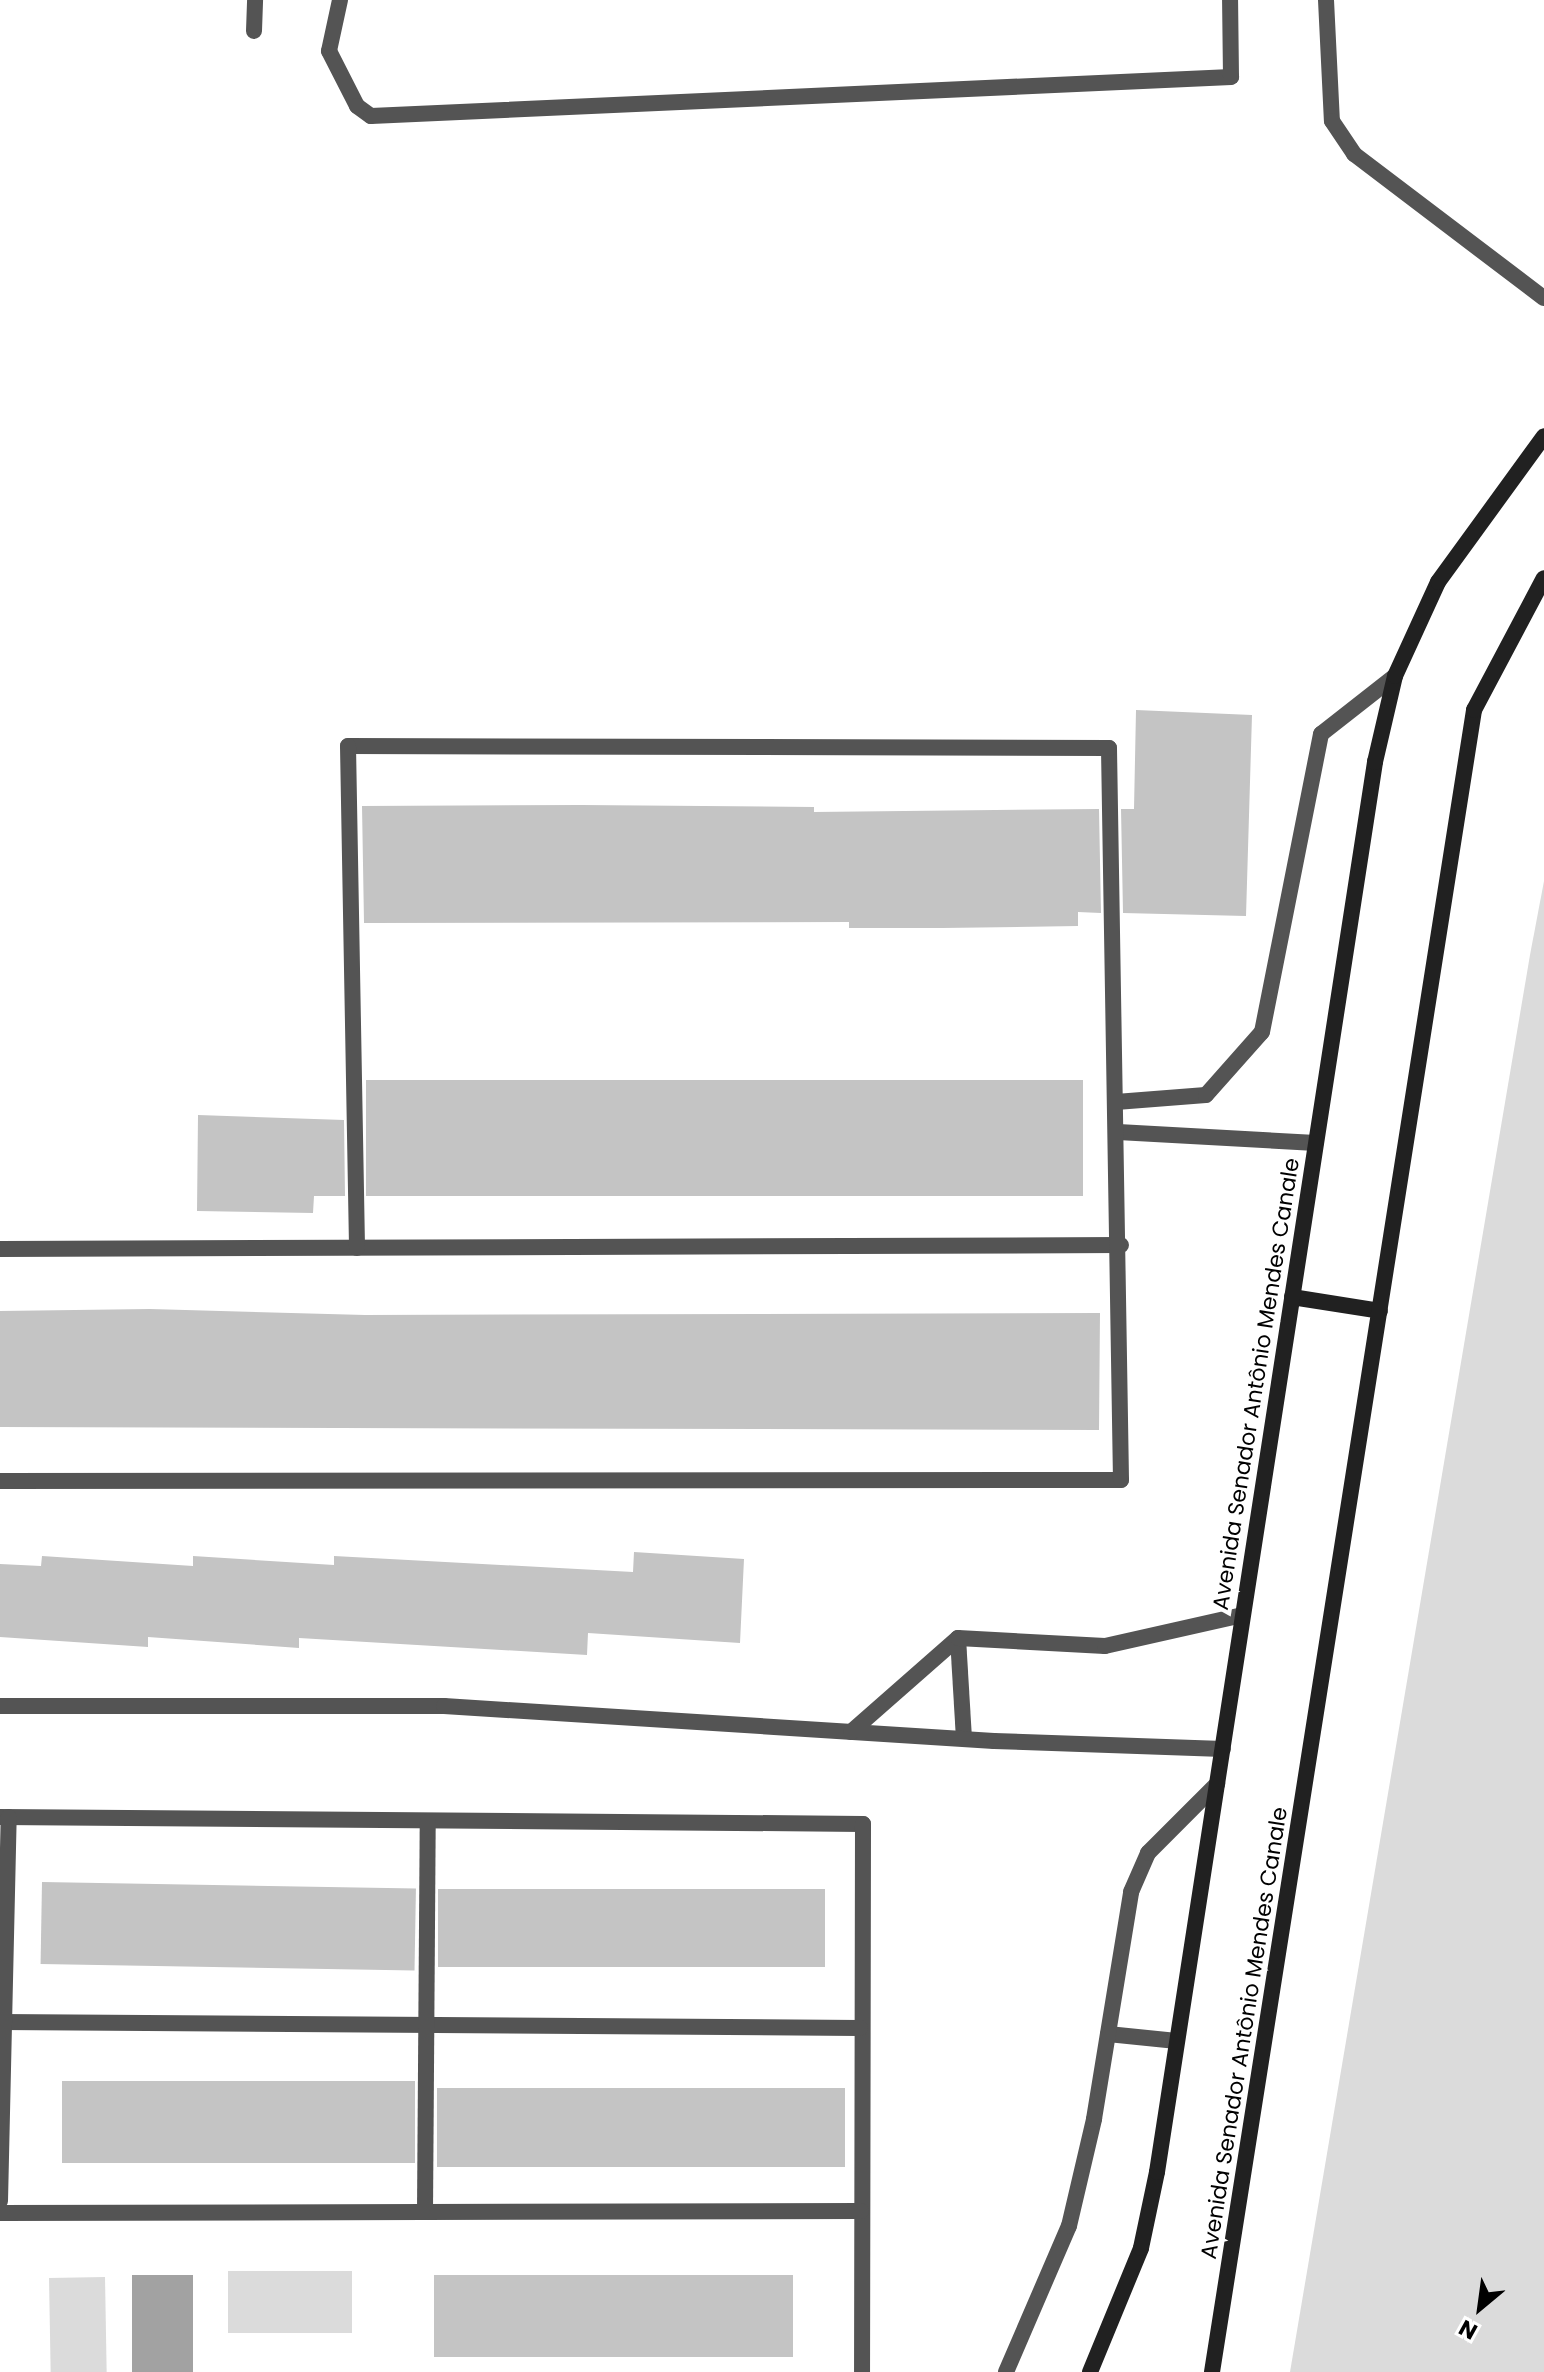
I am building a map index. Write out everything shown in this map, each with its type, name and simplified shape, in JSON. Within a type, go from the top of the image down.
[{"type":"main road","name":"Avenida Senador Antônio Mendes Canale","points":[[1090,2372],[1141,2248],[1223,1749],[1375,762],[1395,676],[1438,582],[1544,436]]},
{"type":"main road","name":"Avenida Senador Antônio Mendes Canale","points":[[1212,2372],[1474,710],[1544,578]]},
{"type":"main road","points":[[1292,1297],[1380,1311]]},
{"type":"street","points":[[254,31],[255,0]]},
{"type":"street","points":[[340,0],[329,51],[357,106],[371,116],[1231,77],[1230,0]]},
{"type":"street","points":[[1326,0],[1332,121],[1354,154],[1544,298]]},
{"type":"street","points":[[1116,1102],[1206,1095],[1262,1032],[1321,734],[1395,676]]},
{"type":"street","points":[[0,1481],[1121,1480],[1121,1245],[1109,748],[348,746],[357,1248]]},
{"type":"street","points":[[1118,1132],[1316,1143]]},
{"type":"street","points":[[0,1249],[1121,1245]]},
{"type":"street","points":[[851,1732],[958,1638],[1105,1646],[1243,1615]]},
{"type":"street","points":[[958,1638],[964,1739]]},
{"type":"street","points":[[0,1706],[444,1706],[964,1739],[1223,1749]]},
{"type":"street","points":[[1006,2372],[1069,2226],[1108,2034],[1131,1892],[1148,1853],[1217,1784]]},
{"type":"street","points":[[0,2201],[4,1817],[863,1824],[860,2028],[862,2372]]},
{"type":"street","points":[[425,2212],[428,1822]]},
{"type":"street","points":[[2,2022],[860,2028]]},
{"type":"street","points":[[1108,2034],[1177,2041]]},
{"type":"street","points":[[0,2213],[861,2211]]},
{"type":"shaded area","points":[[1544,881],[1544,2372],[1290,2372],[1530,955]]},
{"type":"shaded area","points":[[228,2271],[352,2271],[352,2333],[228,2333]]},
{"type":"shaded area","points":[[132,2275],[193,2275],[193,2372],[132,2372]]},
{"type":"shaded area","points":[[105,2277],[107,2372],[51,2372],[49,2278]]},
{"type":"building","points":[[1136,710],[1252,715],[1246,916],[1123,913],[1121,809],[1134,809]]},
{"type":"building","points":[[362,806],[814,807],[814,812],[1099,809],[1101,913],[1078,912],[1078,926],[942,928],[849,928],[849,922],[364,923]]},
{"type":"building","points":[[366,1080],[1083,1080],[1083,1196],[366,1196]]},
{"type":"building","points":[[198,1115],[344,1120],[345,1196],[314,1196],[313,1213],[197,1211]]},
{"type":"building","points":[[150,1309],[365,1315],[1100,1313],[1099,1430],[0,1427],[0,1311]]},
{"type":"building","points":[[634,1552],[744,1559],[740,1643],[588,1633],[587,1655],[299,1638],[299,1648],[148,1637],[148,1647],[0,1637],[0,1564],[41,1566],[42,1556],[193,1566],[193,1556],[334,1565],[334,1556],[633,1572]]},
{"type":"building","points":[[42,1882],[416,1889],[415,1971],[41,1964]]},
{"type":"building","points":[[438,1889],[825,1889],[825,1967],[438,1967]]},
{"type":"building","points":[[62,2081],[415,2081],[415,2163],[62,2163]]},
{"type":"building","points":[[437,2088],[845,2088],[845,2167],[437,2167]]},
{"type":"building","points":[[434,2275],[793,2275],[793,2357],[434,2357]]}]
